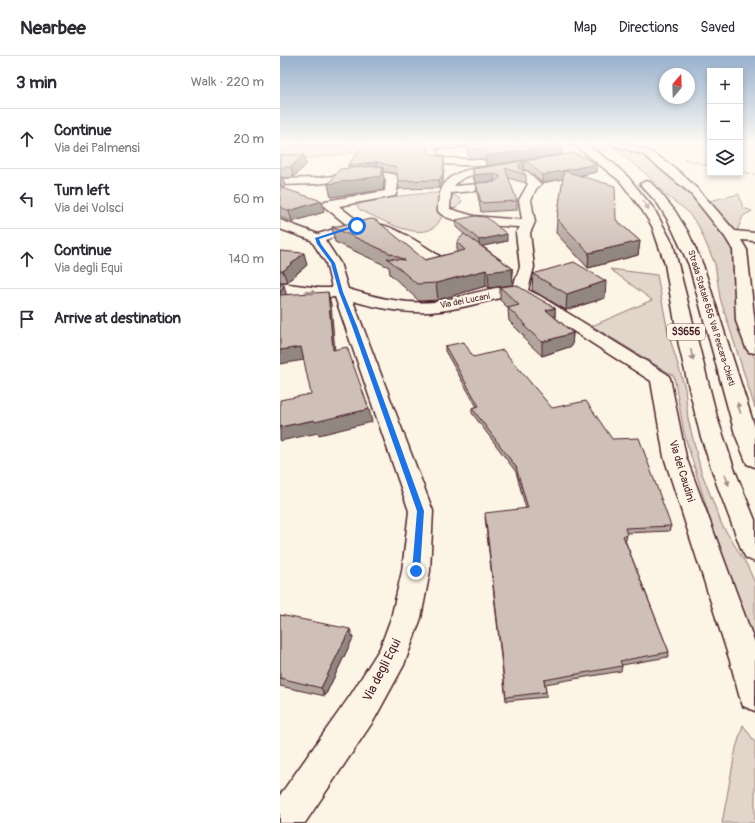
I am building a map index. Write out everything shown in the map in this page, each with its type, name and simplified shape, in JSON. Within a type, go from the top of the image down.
[{"type":"main road","points":[[280,182],[343,178]]},
{"type":"main road","points":[[357,226],[329,204],[391,194],[392,178]]},
{"type":"main road","points":[[455,178],[452,180],[446,190],[442,200],[444,211],[453,215],[528,224]]},
{"type":"main road","points":[[519,292],[527,267],[523,233],[528,224],[525,200],[531,187],[535,184],[528,178]]},
{"type":"main road","name":"Strada Statale 656 Val Pescara-Chieti","points":[[624,178],[630,183],[646,205],[662,233],[672,264],[706,418],[738,510],[755,551]]},
{"type":"main road","name":"Strada Statale 656 Val Pescara-Chieti","points":[[638,178],[649,187],[671,216],[688,245],[705,294],[746,434],[755,458]]},
{"type":"main road","points":[[678,178],[694,191],[731,235],[740,250],[745,321],[755,348]]},
{"type":"main road","points":[[446,190],[494,186]]},
{"type":"main road","points":[[280,224],[317,238],[357,226],[383,229],[421,250],[442,264]]},
{"type":"main road","points":[[731,235],[755,237]]},
{"type":"main road","name":"Via degli Equi","points":[[283,823],[362,708],[393,655],[406,618],[416,571],[421,511],[355,326],[341,292],[333,263],[319,244],[317,238]]},
{"type":"main road","name":"Via dei Lucani","points":[[280,288],[320,293],[341,292],[374,302],[408,307],[440,306],[509,292],[519,292]]},
{"type":"main road","name":"Via dei Caudini","points":[[519,292],[534,299],[660,378],[675,456],[746,661],[755,695]]},
{"type":"shaded area","points":[[650,178],[675,178],[692,191],[736,251],[740,323],[755,359],[755,408],[720,298],[715,264],[698,225],[686,210],[667,196]]},
{"type":"shaded area","points":[[418,194],[447,194],[458,197],[462,201],[458,206],[443,215],[435,227],[425,231],[407,230],[360,210],[357,206],[366,200]]},
{"type":"shaded area","points":[[739,194],[743,208],[752,211],[743,216],[737,231],[731,234],[705,202]]},
{"type":"shaded area","points":[[610,269],[657,275],[668,332],[685,388],[688,419],[701,471],[722,525],[747,565],[755,583],[755,667],[684,433],[674,376],[592,326],[652,300]]},
{"type":"shaded area","points":[[743,725],[755,742],[755,823],[722,823],[736,748]]},
{"type":"building","points":[[333,178],[369,178],[328,184]]},
{"type":"building","points":[[398,178],[440,178],[439,180],[398,181]]},
{"type":"building","points":[[500,178],[509,178],[517,201],[481,203],[476,183],[494,182]]},
{"type":"building","points":[[563,178],[587,178],[615,186],[616,220],[640,241],[589,253],[557,219]]},
{"type":"building","points":[[280,183],[282,188],[322,201],[289,211],[280,207]]},
{"type":"building","points":[[475,216],[486,217],[507,234],[479,240],[456,220]]},
{"type":"building","points":[[371,219],[376,220],[425,260],[465,250],[457,242],[464,234],[512,269],[488,272],[486,270],[436,283],[417,284],[387,258],[405,260],[332,227]]},
{"type":"building","points":[[280,251],[304,253],[283,271],[280,271]]},
{"type":"building","points":[[574,262],[606,281],[567,294],[533,274]]},
{"type":"building","points":[[280,285],[284,285],[280,293]]},
{"type":"building","points":[[516,285],[555,308],[546,310],[573,333],[542,342],[524,326],[526,325],[508,308],[519,305],[500,287]]},
{"type":"building","points":[[328,292],[333,350],[347,347],[369,409],[315,422],[314,420],[280,427],[280,400],[311,394],[301,347],[280,350],[280,295]]},
{"type":"building","points":[[464,342],[473,357],[503,350],[552,408],[586,401],[612,439],[639,438],[671,526],[625,528],[627,535],[623,536],[669,652],[620,661],[622,666],[544,680],[546,692],[506,697],[485,513],[528,508],[516,467],[472,408],[479,406],[445,346]]},
{"type":"building","points":[[280,615],[350,629],[321,688],[280,678]]},
{"type":"route","points":[[357,226],[317,238],[319,244],[333,263],[341,292],[355,326],[421,511],[416,571]]}]
